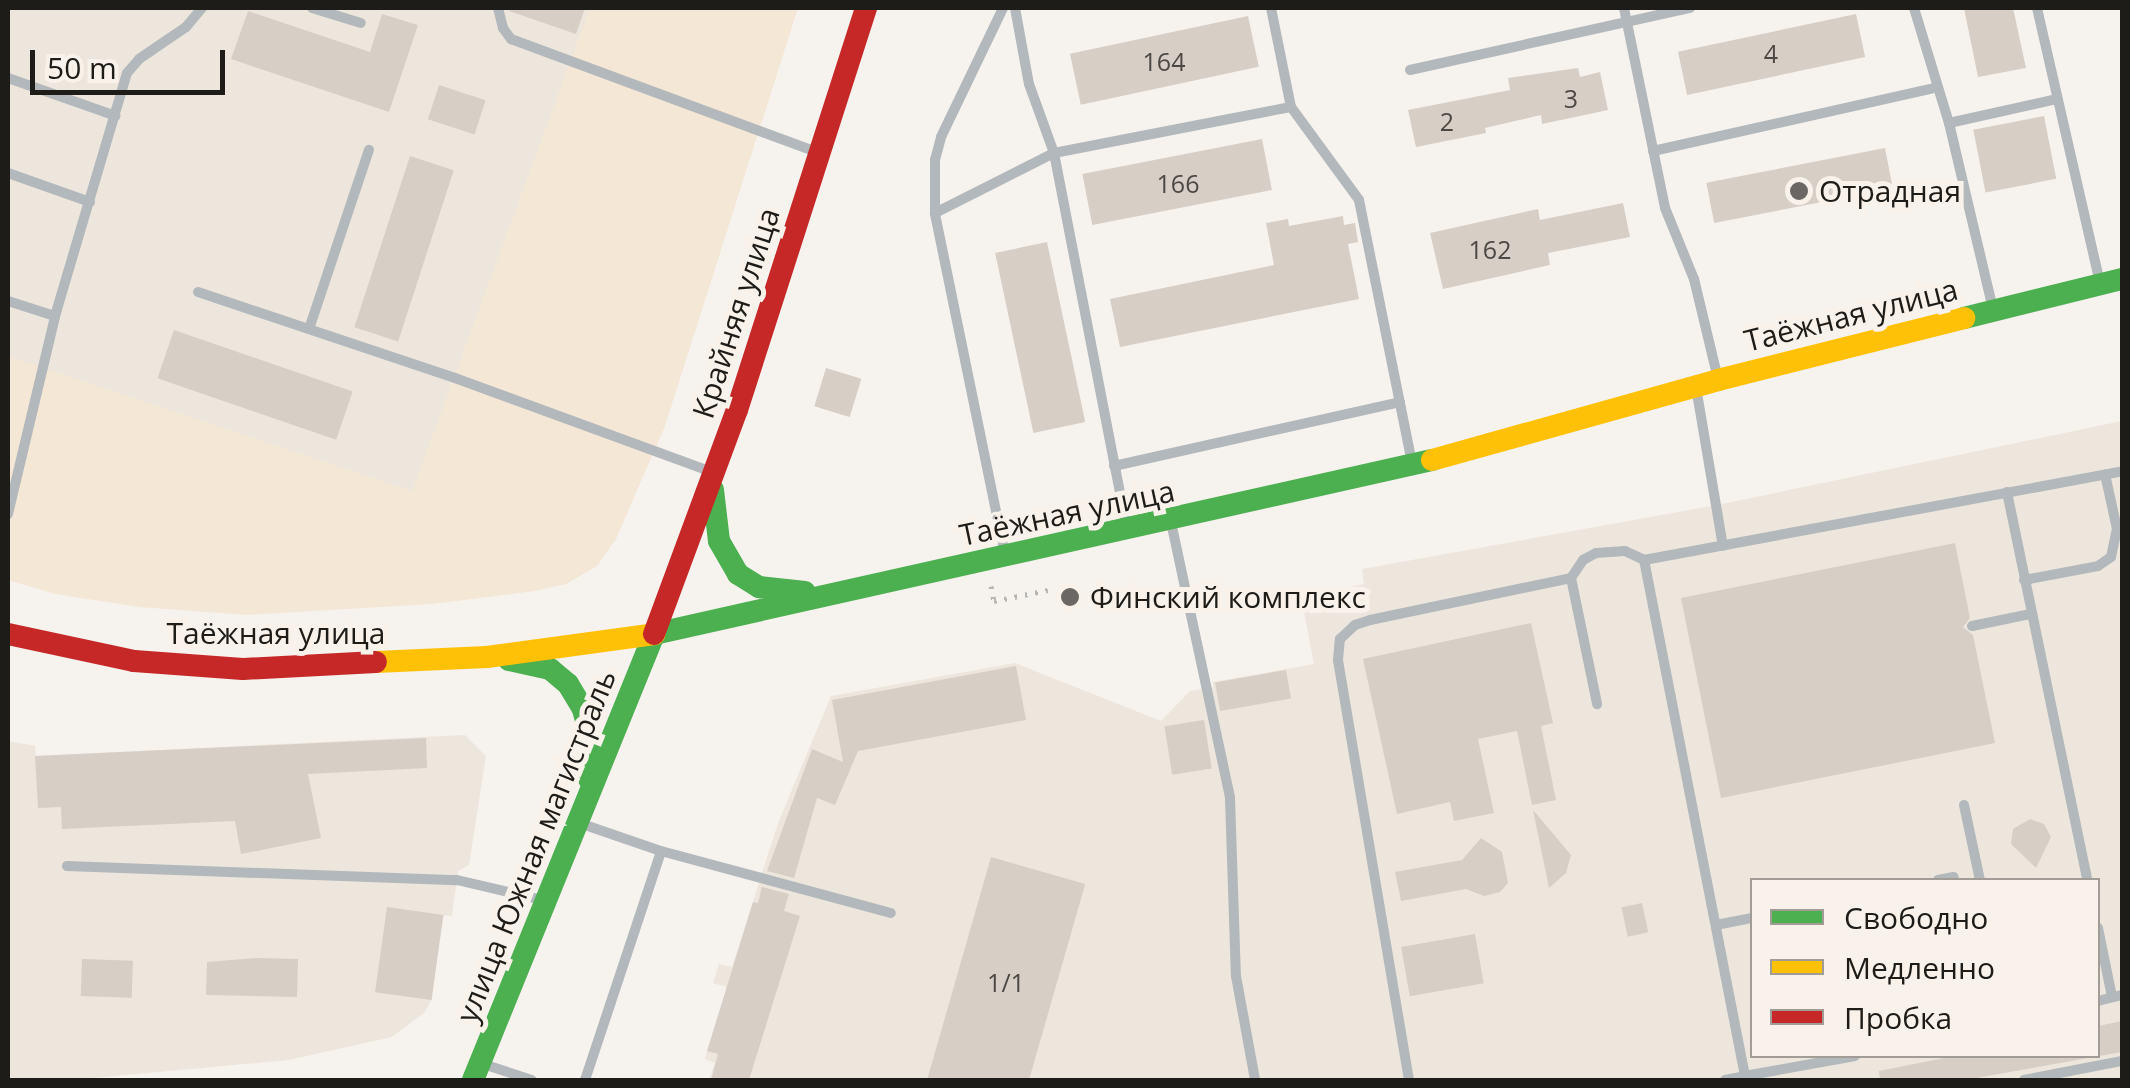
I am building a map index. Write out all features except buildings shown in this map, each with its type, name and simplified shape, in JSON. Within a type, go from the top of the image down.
[{"type":"main road","name":"Крайняя улица","points":[[654,634],[713,472],[866,8]]},
{"type":"main road","name":"Таёжная улица","points":[[8,634],[77,651],[187,667],[319,668],[487,657],[654,634],[1413,465],[1707,383],[2111,282]]},
{"type":"main road","points":[[713,472],[719,540],[738,574],[772,590],[852,592]]},
{"type":"main road","name":"улица Южная магистраль","points":[[476,1072],[654,634]]},
{"type":"main road","points":[[487,657],[550,669],[568,684],[583,709],[588,730],[584,813]]},
{"type":"lane","points":[[8,514],[55,316],[127,73],[186,27],[202,8]]},
{"type":"lane","points":[[312,8],[360,23]]},
{"type":"lane","points":[[498,8],[503,28],[511,39],[820,154]]},
{"type":"lane","points":[[1003,8],[940,137],[935,160],[935,213],[1006,557]]},
{"type":"lane","points":[[1015,8],[1029,84],[1054,154],[1127,530]]},
{"type":"lane","points":[[1271,8],[1292,107],[1359,200],[1413,465]]},
{"type":"lane","points":[[1624,8],[1665,208],[1694,279],[1723,546]]},
{"type":"lane","points":[[1410,70],[1690,8]]},
{"type":"lane","points":[[1914,8],[1949,123],[1993,310]]},
{"type":"lane","points":[[2037,8],[2057,99],[2111,282]]},
{"type":"lane","points":[[8,78],[116,116]]},
{"type":"lane","points":[[1653,151],[1936,88]]},
{"type":"lane","points":[[1949,123],[2057,99]]},
{"type":"lane","points":[[935,213],[1054,154],[1292,107]]},
{"type":"lane","points":[[309,329],[368,150]]},
{"type":"lane","points":[[8,173],[90,202]]},
{"type":"lane","points":[[198,292],[713,472]]},
{"type":"lane","points":[[8,301],[55,316]]},
{"type":"lane","points":[[1114,466],[1400,402]]},
{"type":"lane","points":[[1410,1080],[1338,660],[1340,640],[1355,626],[1570,578],[1583,560],[1609,549],[1644,560],[2122,471]]},
{"type":"lane","points":[[2024,580],[2098,566],[2112,557],[2117,529],[2105,474]]},
{"type":"lane","points":[[2007,492],[2088,878]]},
{"type":"lane","points":[[1171,521],[1230,798],[1236,976],[1255,1080]]},
{"type":"lane","points":[[1644,560],[1745,1076]]},
{"type":"lane","points":[[1570,578],[1597,704]]},
{"type":"lane","points":[[1972,626],[2030,614]]},
{"type":"lane","points":[[1964,805],[1980,878]]},
{"type":"lane","points":[[584,813],[662,851],[891,914]]},
{"type":"lane","points":[[585,1080],[662,851]]},
{"type":"lane","points":[[67,866],[443,879],[548,901]]},
{"type":"lane","points":[[1949,878],[1954,877]]},
{"type":"lane","points":[[1716,925],[1750,918]]},
{"type":"lane","points":[[2100,935],[2118,996]]},
{"type":"lane","points":[[1725,1080],[1826,1058]]},
{"type":"lane","points":[[2024,1080],[2122,1061]]},
{"type":"lane","points":[[476,1072],[532,1080]]},
{"type":"shaded area","points":[[8,8],[620,8],[438,523],[8,385]]},
{"type":"shaded area","points":[[590,8],[798,8],[665,426],[616,539],[597,566],[566,584],[535,591],[432,604],[247,615],[139,607],[55,594],[8,580],[8,356],[412,491]]},
{"type":"shaded area","points":[[2122,421],[2122,1080],[709,1080],[715,1063],[705,1059],[727,987],[713,983],[719,964],[732,967],[778,823],[831,696],[1015,663],[1161,721],[1190,691],[1213,687],[1213,682],[1314,664],[1301,597],[1364,584],[1362,569],[1717,505]]},
{"type":"shaded area","points":[[465,735],[486,756],[469,865],[458,871],[452,916],[442,915],[432,999],[425,1012],[392,1037],[289,1060],[71,1080],[8,1080],[8,741],[35,746],[36,756]]},
{"type":"traffic: fast","points":[[1964,318],[2122,279]]},
{"type":"traffic: fast","points":[[654,634],[1432,460]]},
{"type":"traffic: fast","points":[[713,490],[719,541],[738,574],[759,587],[805,592]]},
{"type":"traffic: fast","points":[[473,1080],[654,634]]},
{"type":"traffic: fast","points":[[509,660],[550,669],[568,684],[583,709],[588,729],[589,779]]},
{"type":"traffic: slow","points":[[1432,460],[1718,380],[1964,318]]},
{"type":"traffic: slow","points":[[376,662],[487,657],[654,634]]},
{"type":"traffic: jam","points":[[654,634],[737,410],[866,8]]},
{"type":"traffic: jam","points":[[8,634],[134,661],[243,669],[376,662]]},
{"type":"place","name":"Отрадная","points":[[1799,191]]},
{"type":"place","name":"Финский комплекс","points":[[1070,597]]}]
